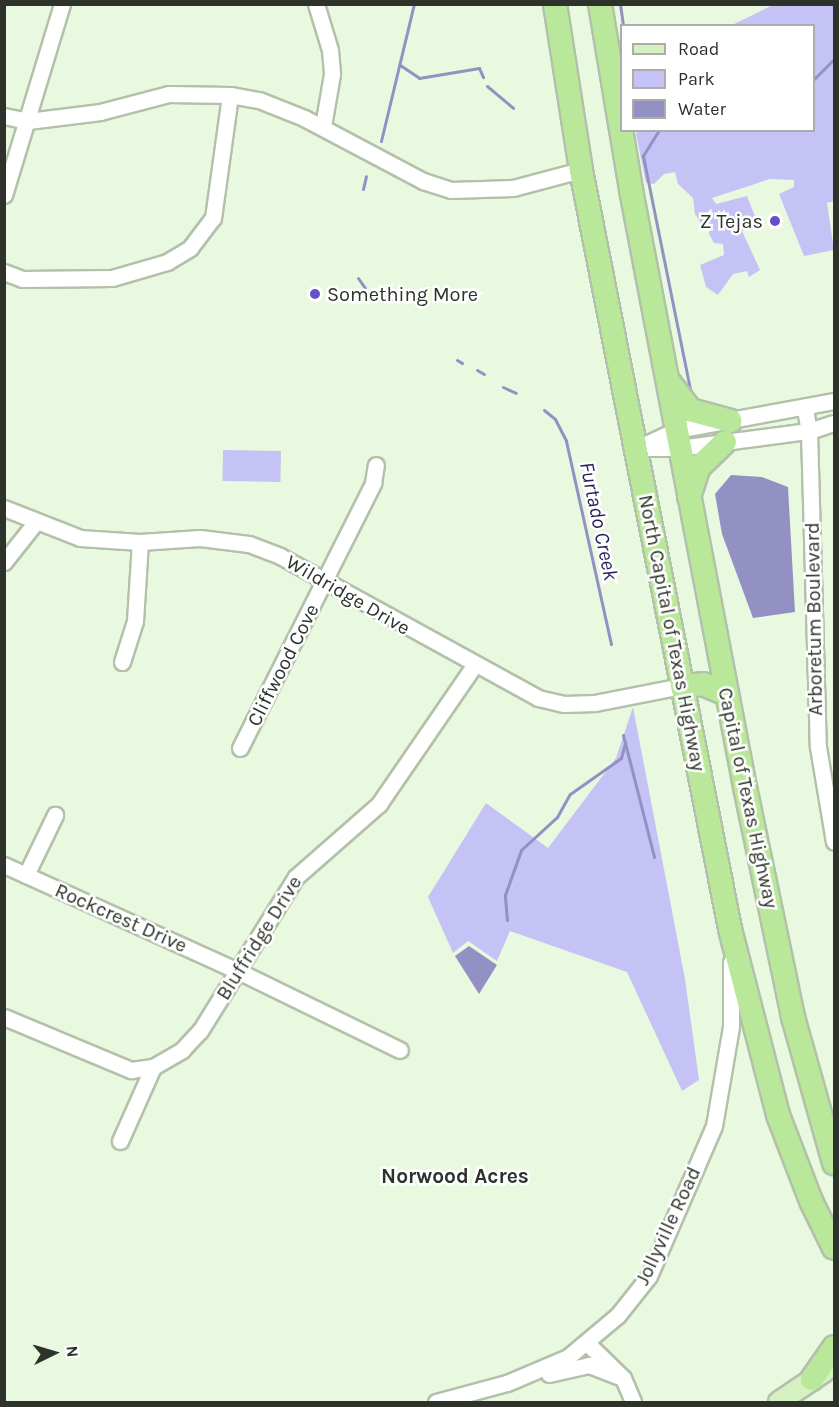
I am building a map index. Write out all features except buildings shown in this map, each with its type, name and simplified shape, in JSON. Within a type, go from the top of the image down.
[{"type":"highway","name":"North Capital of Texas Highway","points":[[555,4],[581,170],[730,929],[778,1115],[811,1201],[834,1250]]},
{"type":"highway","points":[[600,4],[620,117]]},
{"type":"highway","points":[[623,132],[678,439]]},
{"type":"highway","points":[[666,377],[690,410],[728,432],[699,467],[689,498]]},
{"type":"highway","name":"Capital of Texas Highway","points":[[678,439],[726,694],[793,1017],[834,1163]]},
{"type":"highway","points":[[682,686],[703,684],[726,694]]},
{"type":"highway","points":[[812,1378],[834,1347]]},
{"type":"main road","points":[[779,1402],[834,1364]]},
{"type":"street","points":[[4,195],[62,4]]},
{"type":"street","points":[[316,4],[330,50],[332,74],[323,126]]},
{"type":"street","points":[[4,116],[28,121],[100,112],[169,94],[230,95],[259,100],[323,126],[413,176],[451,190],[513,188],[581,170]]},
{"type":"street","points":[[4,272],[22,279],[112,278],[167,262],[190,248],[213,218],[230,95]]},
{"type":"street","points":[[678,439],[728,432],[834,401]]},
{"type":"street","name":"Arboretum Boulevard","points":[[805,409],[809,431],[818,747],[834,842]]},
{"type":"street","points":[[637,448],[728,432],[809,431],[834,423]]},
{"type":"street","name":"Cliffwood Cove","points":[[240,748],[374,483],[376,465]]},
{"type":"street","name":"Wildridge Drive","points":[[4,508],[35,523],[80,538],[140,542],[200,538],[249,544],[326,581],[474,666],[538,698],[564,704],[595,703],[682,686]]},
{"type":"street","points":[[4,562],[35,523]]},
{"type":"street","points":[[122,662],[135,621],[140,542]]},
{"type":"street","name":"Bluffridge Drive","points":[[153,1067],[182,1050],[200,1031],[296,877],[379,804],[474,666]]},
{"type":"street","points":[[26,875],[55,815]]},
{"type":"street","name":"Rockcrest Drive","points":[[4,865],[238,971],[400,1050]]},
{"type":"street","name":"Jollyville Road","points":[[436,1402],[534,1373],[587,1343],[618,1315],[649,1276],[714,1126],[731,1027],[730,929]]},
{"type":"street","points":[[4,1017],[117,1066],[131,1070],[153,1067]]},
{"type":"street","points":[[120,1142],[153,1067]]},
{"type":"street","points":[[587,1343],[623,1378],[633,1402]]},
{"type":"street","points":[[534,1373],[589,1365],[623,1378]]},
{"type":"green space","points":[[773,5],[834,5],[834,201],[827,203],[834,250],[804,256],[779,194],[794,187],[794,180],[770,179],[712,198],[716,204],[747,196],[758,224],[742,231],[760,270],[749,277],[747,271],[733,274],[718,295],[706,287],[700,265],[724,255],[723,244],[714,243],[709,234],[711,223],[703,226],[695,214],[693,198],[678,184],[675,172],[664,174],[654,184],[646,183],[636,134],[636,132],[815,132],[815,24],[734,24]]},
{"type":"green space","points":[[223,450],[281,451],[280,482],[222,481]]},
{"type":"green space","points":[[633,707],[685,979],[699,1080],[682,1091],[627,972],[510,931],[497,961],[468,941],[453,953],[428,897],[486,803],[548,848],[616,758]]},
{"type":"water","points":[[731,475],[762,477],[788,487],[795,612],[753,618],[722,534],[715,494]]},
{"type":"water","points":[[469,946],[497,965],[479,994],[455,956]]},
{"type":"waterway","name":"Furtado Creek","points":[[381,141],[414,4]]},
{"type":"waterway","points":[[620,4],[623,24]]},
{"type":"waterway","points":[[815,78],[834,59]]},
{"type":"waterway","points":[[400,65],[419,78],[479,68],[483,77]]},
{"type":"waterway","points":[[487,86],[513,108]]},
{"type":"waterway","points":[[658,132],[643,156],[690,390]]},
{"type":"waterway","name":"Furtado Creek","points":[[363,189],[366,176]]},
{"type":"waterway","name":"Furtado Creek","points":[[358,278],[365,288]]},
{"type":"waterway","name":"Furtado Creek","points":[[381,296],[391,300]]},
{"type":"waterway","name":"Furtado Creek","points":[[457,360],[462,363]]},
{"type":"waterway","name":"Furtado Creek","points":[[477,370],[484,374]]},
{"type":"waterway","name":"Furtado Creek","points":[[503,387],[516,393]]},
{"type":"waterway","name":"Furtado Creek","points":[[544,410],[555,419],[566,441],[611,644]]},
{"type":"waterway","name":"Furtado Creek","points":[[623,735],[654,857]]},
{"type":"waterway","points":[[507,920],[505,895],[521,850],[557,817],[570,794],[621,758],[625,743]]},
{"type":"place","name":"Z Tejas","points":[[775,221]]},
{"type":"place","name":"Something More","points":[[315,294]]},
{"type":"district","name":"Norwood Acres","points":[[455,1176]]}]
